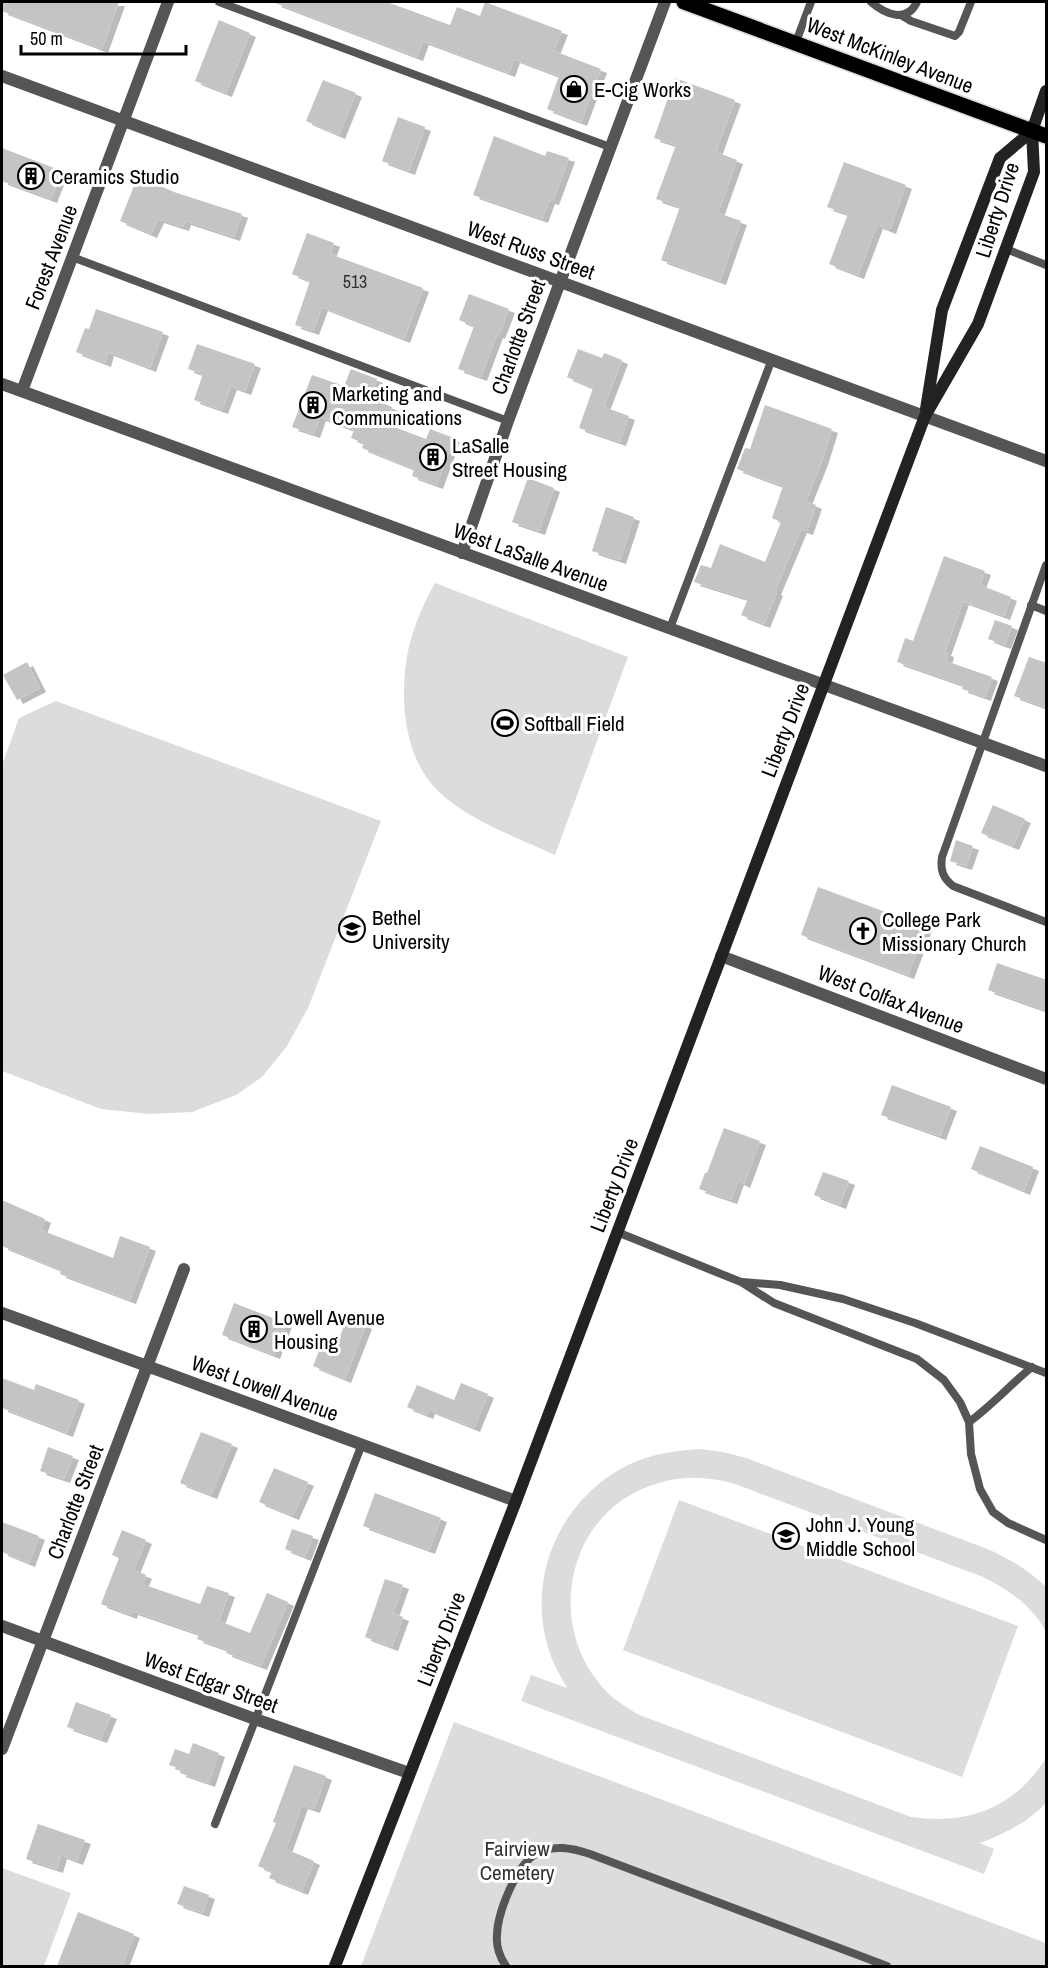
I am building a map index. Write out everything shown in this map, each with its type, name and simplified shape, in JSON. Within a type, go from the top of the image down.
[{"type":"main road","name":"West McKinley Avenue","points":[[684,2],[1039,133]]},
{"type":"street","name":"Forest Avenue","points":[[21,392],[168,2]]},
{"type":"street","name":"Charlotte Street","points":[[462,552],[508,421],[665,2]]},
{"type":"street","name":"West Russ Street","points":[[2,76],[1047,461]]},
{"type":"street","points":[[1039,133],[1047,91]]},
{"type":"street","name":"Liberty Drive","points":[[335,1966],[516,1501],[925,416],[978,324],[1034,172],[1039,133]]},
{"type":"street","name":"Liberty Drive","points":[[925,416],[942,310],[1000,158],[1039,133]]},
{"type":"street","name":"West LaSalle Avenue","points":[[2,384],[1047,766]]},
{"type":"street","name":"West Colfax Avenue","points":[[721,956],[1047,1079]]},
{"type":"street","name":"Charlotte Street","points":[[2,1749],[184,1269]]},
{"type":"street","name":"West Lowell Avenue","points":[[2,1313],[516,1501]]},
{"type":"street","name":"West Edgar Street","points":[[2,1626],[409,1773]]},
{"type":"lane","points":[[219,2],[610,147]]},
{"type":"lane","points":[[796,42],[811,2]]},
{"type":"lane","points":[[872,2],[889,13],[901,15],[907,14],[917,2]]},
{"type":"lane","points":[[901,15],[952,36],[959,32],[971,2]]},
{"type":"lane","points":[[1005,249],[1047,264]]},
{"type":"lane","points":[[72,256],[508,421]]},
{"type":"lane","points":[[670,628],[772,359]]},
{"type":"lane","points":[[1047,564],[982,742],[942,857],[941,866],[943,874],[953,886],[1047,921]]},
{"type":"lane","points":[[1031,605],[1047,611]]},
{"type":"lane","points":[[617,1232],[741,1282],[774,1304],[917,1359],[944,1380],[960,1402],[969,1422],[971,1454],[980,1489],[993,1512],[1008,1523],[1047,1540]]},
{"type":"lane","points":[[741,1282],[780,1285],[843,1299],[1047,1372]]},
{"type":"lane","points":[[969,1422],[981,1414],[999,1394],[1032,1367]]},
{"type":"lane","points":[[215,1824],[362,1444]]},
{"type":"lane","points":[[506,1966],[498,1951],[496,1937],[499,1920],[515,1878],[533,1855],[558,1847],[590,1854],[887,1966]]},
{"type":"green space","name":"Softball Field","points":[[435,583],[628,657],[555,855],[480,821],[452,803],[427,778],[418,762],[411,745],[404,707],[405,669],[416,625]]},
{"type":"green space","points":[[56,701],[381,821],[308,1008],[287,1046],[262,1077],[236,1095],[192,1112],[149,1114],[101,1109],[2,1071],[2,765],[19,718]]},
{"type":"green space","points":[[699,1449],[746,1458],[990,1550],[1027,1571],[1046,1587],[1046,1632],[1034,1614],[1019,1600],[1002,1587],[983,1577],[735,1484],[707,1478],[688,1478],[659,1483],[628,1496],[603,1516],[586,1541],[574,1570],[571,1601],[574,1632],[585,1662],[608,1693],[637,1714],[911,1817],[952,1818],[988,1809],[1005,1801],[1020,1789],[1046,1758],[1046,1803],[1016,1827],[980,1843],[994,1849],[984,1874],[521,1701],[531,1675],[567,1688],[548,1647],[542,1620],[542,1593],[546,1566],[555,1541],[568,1518],[585,1497],[605,1479],[628,1465],[662,1454]]},
{"type":"green space","points":[[679,1500],[1018,1626],[962,1777],[623,1650]]},
{"type":"green space","name":"Fairview Cemetery","points":[[454,1722],[1046,1943],[1046,1966],[361,1966]]},
{"type":"green space","points":[[2,1868],[71,1893],[44,1966],[2,1966]]},
{"type":"building","points":[[2,2],[119,2],[102,49],[2,11]]},
{"type":"building","points":[[276,2],[387,2],[450,25],[457,7],[480,16],[485,2],[562,31],[554,51],[601,69],[581,122],[547,109],[559,76],[514,59],[509,73],[423,41],[417,57]]},
{"type":"building","points":[[219,20],[250,33],[226,93],[195,81]]},
{"type":"building","points":[[675,78],[735,100],[716,152],[737,160],[718,213],[741,221],[720,281],[661,260],[680,207],[656,199],[676,145],[654,138]]},
{"type":"building","points":[[323,80],[356,93],[339,135],[306,121]]},
{"type":"building","points":[[398,117],[425,127],[409,171],[382,161]]},
{"type":"building","points":[[494,136],[545,156],[547,151],[569,158],[553,201],[549,200],[542,219],[473,195]]},
{"type":"building","name":"Ceramics Studio","points":[[2,148],[62,171],[51,199],[2,181]]},
{"type":"building","points":[[844,162],[906,185],[890,230],[877,225],[858,275],[829,264],[848,214],[827,207]]},
{"type":"building","points":[[138,176],[174,192],[242,214],[234,237],[185,221],[183,227],[158,219],[151,234],[120,221]]},
{"type":"building","points":[[307,233],[334,243],[330,254],[423,288],[404,339],[322,307],[313,331],[295,325],[310,281],[292,274]]},
{"type":"building","points":[[469,294],[509,309],[481,377],[458,369],[474,326],[459,320]]},
{"type":"building","points":[[96,309],[163,332],[150,368],[108,352],[105,363],[76,352],[85,328],[89,329]]},
{"type":"building","points":[[197,344],[255,364],[245,391],[231,386],[222,410],[194,400],[203,374],[188,369]]},
{"type":"building","points":[[578,349],[602,358],[604,353],[622,360],[604,407],[629,416],[620,442],[579,428],[593,388],[567,377]]},
{"type":"building","points":[[351,369],[377,379],[371,398],[392,407],[386,424],[426,439],[430,429],[454,438],[437,485],[412,476],[414,469],[362,448],[364,443],[351,438],[354,430],[320,417],[314,434],[292,427],[312,375],[344,386]]},
{"type":"building","points":[[765,405],[832,429],[806,501],[816,505],[807,531],[801,529],[764,624],[741,615],[748,599],[694,582],[701,565],[711,568],[720,544],[765,562],[781,522],[772,518],[783,486],[737,469],[745,448],[750,449]]},
{"type":"building","points":[[528,478],[554,488],[539,531],[512,522]]},
{"type":"building","points":[[606,507],[634,517],[620,560],[592,551]]},
{"type":"building","points":[[944,556],[985,571],[980,585],[1011,597],[1004,616],[963,601],[945,652],[948,653],[946,661],[992,677],[985,697],[962,689],[963,685],[897,662],[905,638],[913,641]]},
{"type":"building","points":[[995,620],[1012,626],[1005,645],[988,639]]},
{"type":"building","points":[[1029,657],[1047,663],[1047,708],[1014,696]]},
{"type":"building","points":[[27,662],[40,688],[17,700],[3,675]]},
{"type":"building","points":[[993,805],[1025,819],[1013,846],[981,833]]},
{"type":"building","points":[[956,840],[973,846],[966,866],[950,861]]},
{"type":"building","name":"College Park Missionary Church","points":[[818,887],[926,927],[908,975],[801,935]]},
{"type":"building","points":[[997,963],[1047,980],[1047,1011],[988,990]]},
{"type":"building","points":[[892,1085],[951,1107],[940,1136],[881,1115]]},
{"type":"building","points":[[724,1128],[760,1141],[744,1184],[738,1181],[731,1200],[699,1189]]},
{"type":"building","points":[[980,1146],[1033,1167],[1024,1191],[971,1169]]},
{"type":"building","points":[[823,1172],[849,1181],[840,1205],[814,1195]]},
{"type":"building","points":[[2,1200],[45,1219],[41,1230],[113,1258],[120,1236],[150,1247],[130,1300],[60,1274],[61,1270],[2,1246]]},
{"type":"building","name":"Lowell Avenue Housing","points":[[234,1303],[286,1323],[274,1355],[222,1335]]},
{"type":"building","points":[[347,1318],[366,1325],[345,1379],[313,1366],[323,1341],[336,1347]]},
{"type":"building","points":[[2,1378],[34,1390],[36,1384],[79,1400],[67,1433],[2,1408]]},
{"type":"building","points":[[461,1383],[488,1394],[474,1428],[429,1410],[427,1415],[407,1407],[417,1385],[454,1400]]},
{"type":"building","points":[[201,1432],[232,1444],[211,1495],[180,1483]]},
{"type":"building","points":[[48,1447],[73,1456],[64,1479],[40,1471]]},
{"type":"building","points":[[274,1468],[308,1482],[293,1516],[259,1502]]},
{"type":"building","points":[[375,1493],[441,1518],[429,1550],[363,1526]]},
{"type":"building","points":[[2,1522],[39,1536],[29,1563],[2,1552]]},
{"type":"building","points":[[292,1529],[313,1536],[305,1557],[285,1549]]},
{"type":"building","points":[[122,1530],[146,1540],[134,1570],[146,1575],[142,1584],[200,1604],[207,1586],[229,1593],[219,1621],[250,1633],[267,1593],[288,1602],[261,1666],[226,1653],[228,1650],[197,1639],[199,1634],[132,1611],[131,1615],[101,1604],[119,1558],[112,1555]]},
{"type":"building","points":[[385,1579],[403,1585],[393,1613],[403,1617],[392,1647],[365,1637]]},
{"type":"building","points":[[76,1702],[111,1715],[101,1739],[67,1727]]},
{"type":"building","points":[[193,1743],[219,1753],[209,1783],[180,1773],[181,1769],[169,1765],[175,1749],[189,1754]]},
{"type":"building","points":[[294,1765],[326,1776],[314,1809],[302,1805],[286,1849],[314,1861],[302,1891],[269,1878],[272,1872],[258,1866],[276,1823],[273,1822]]},
{"type":"building","points":[[38,1824],[85,1840],[77,1861],[61,1855],[57,1869],[26,1859]]},
{"type":"building","points":[[184,1886],[209,1895],[203,1913],[177,1904]]},
{"type":"building","points":[[78,1912],[134,1934],[122,1966],[57,1966]]},
{"type":"place","name":"E-Cig Works","points":[[574,89]]},
{"type":"place","name":"Ceramics Studio","points":[[31,176]]},
{"type":"place","name":"Marketing and Communications","points":[[313,405]]},
{"type":"place","name":"LaSalle Street Housing","points":[[433,457]]},
{"type":"place","name":"Softball Field","points":[[505,723]]},
{"type":"place","name":"Bethel University","points":[[352,929]]},
{"type":"place","name":"College Park Missionary Church","points":[[863,931]]},
{"type":"place","name":"Lowell Avenue Housing","points":[[254,1329]]},
{"type":"place","name":"John J. Young Middle School","points":[[786,1536]]}]
